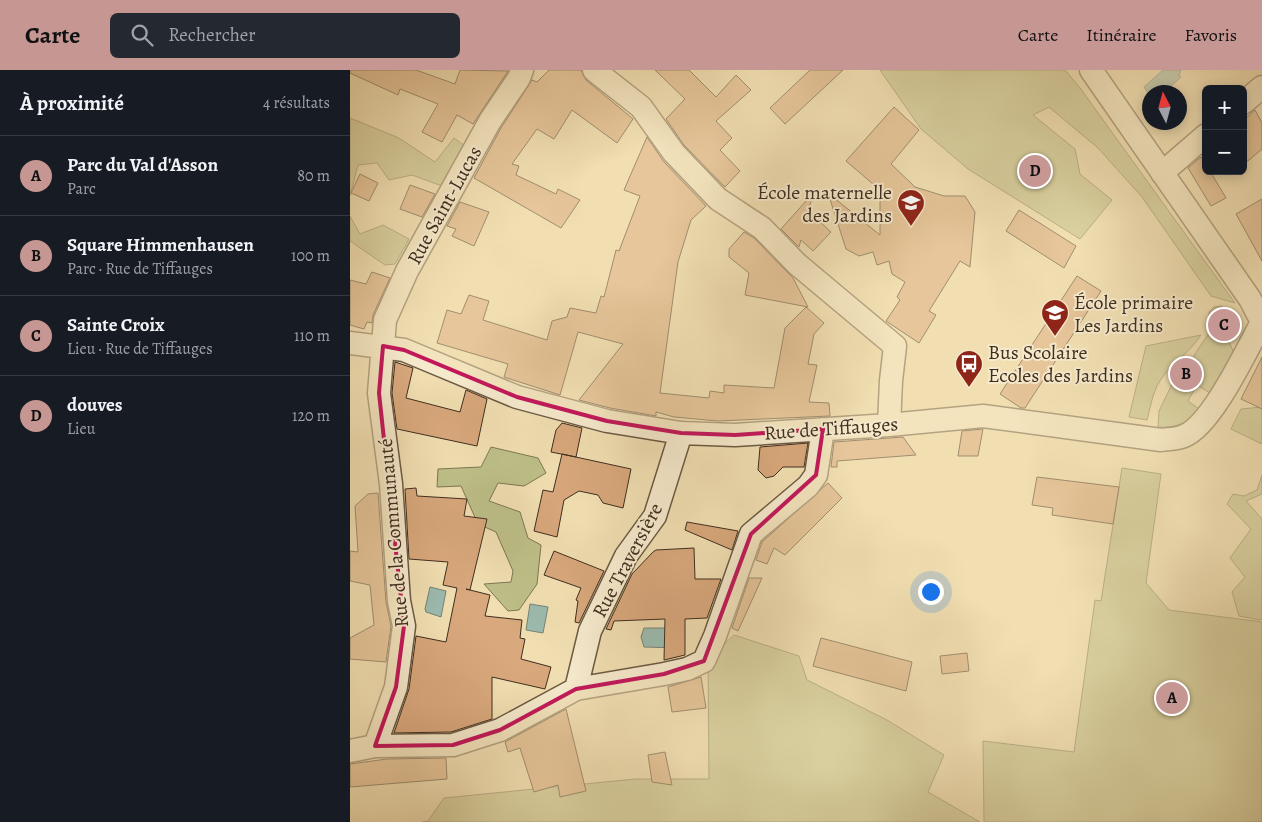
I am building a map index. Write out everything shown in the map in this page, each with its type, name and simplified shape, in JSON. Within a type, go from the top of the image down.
[{"type":"street","name":"Rue Saint-Lucas","points":[[383,346],[385,320],[407,272],[490,122],[519,78],[522,70]]},
{"type":"street","points":[[594,70],[641,107],[674,153],[718,200],[762,228],[797,264],[895,346],[889,425]]},
{"type":"street","points":[[1091,70],[1250,299],[1262,322]]},
{"type":"street","points":[[1247,100],[1262,87]]},
{"type":"street","points":[[1162,173],[1202,139]]},
{"type":"street","name":"Rue de Tiffauges","points":[[350,343],[404,350],[517,397],[607,421],[681,432],[735,435],[889,425],[984,416],[1161,440],[1185,436],[1200,425],[1216,406],[1262,322]]},
{"type":"street","name":"Rue de la Communauté","points":[[375,746],[396,687],[404,626],[399,602],[391,484],[379,393],[383,346]]},
{"type":"street","points":[[350,750],[375,746],[453,745],[500,730],[576,689],[687,669],[704,661],[715,636],[751,534],[808,486],[816,475],[824,429]]},
{"type":"street","name":"Rue Traversière","points":[[576,689],[590,631],[626,556],[655,516],[681,432]]},
{"type":"highlighted area","points":[[383,346],[404,350],[517,397],[607,421],[681,433],[735,435],[823,429],[816,475],[751,534],[704,661],[664,674],[576,689],[500,730],[453,745],[375,746],[396,687],[404,626],[379,393]]},
{"type":"green space","points":[[880,70],[1065,70],[1080,88],[1235,303],[1211,296],[1142,197],[1098,148],[1049,107],[1033,115],[1075,149],[1080,174],[1112,200],[1080,239],[968,169],[921,129]]},
{"type":"green space","points":[[350,118],[399,138],[435,162],[454,138],[465,146],[442,186],[412,175],[389,180],[377,163],[358,165],[350,196]]},
{"type":"green space","points":[[350,216],[360,234],[383,225],[409,239],[395,264],[385,265],[350,241]]},
{"type":"green space","points":[[1222,306],[1226,313],[1224,321],[1216,321],[1213,326],[1217,332],[1224,331],[1235,355],[1210,393],[1197,385],[1188,401],[1199,409],[1196,414],[1181,424],[1170,427],[1158,427],[1159,411],[1176,376],[1193,357],[1209,333],[1209,312],[1214,307]]},
{"type":"green space","points":[[1201,335],[1161,379],[1154,394],[1147,420],[1129,417],[1146,346]]},
{"type":"green space","points":[[1262,407],[1262,444],[1231,429],[1241,409]]},
{"type":"green space","points":[[491,447],[538,458],[546,473],[524,486],[498,483],[489,501],[520,512],[528,538],[541,545],[537,584],[519,610],[508,611],[484,584],[511,582],[513,571],[496,532],[478,524],[461,486],[437,487],[438,469],[481,467]]},
{"type":"green space","points":[[1122,468],[1161,474],[1146,583],[1169,610],[1262,622],[1262,822],[984,822],[983,741],[1074,752],[1095,600],[1101,601]]},
{"type":"green space","points":[[1262,475],[1262,494],[1246,501],[1262,519],[1262,619],[1260,620],[1239,616],[1232,592],[1245,577],[1230,558],[1251,529],[1227,504],[1233,494],[1244,496],[1257,490]]},
{"type":"green space","points":[[734,635],[799,656],[807,680],[887,720],[944,755],[928,792],[980,822],[422,822],[428,821],[444,798],[635,779],[709,779],[708,659]]},
{"type":"water","points":[[1163,70],[1181,70],[1179,75],[1181,77],[1172,85],[1146,85]]},
{"type":"water","points":[[430,587],[446,591],[441,617],[426,612]]},
{"type":"water","points":[[530,604],[548,607],[543,633],[526,630]]},
{"type":"water","points":[[644,628],[681,628],[681,648],[644,647],[641,637]]},
{"type":"building","points":[[350,70],[416,70],[455,84],[460,70],[508,71],[473,124],[457,115],[442,142],[422,132],[438,104],[400,89],[398,95],[350,73]]},
{"type":"building","points":[[549,70],[581,70],[586,80],[633,119],[617,143],[572,110],[554,139],[537,129],[512,164],[519,166],[516,175],[556,194],[558,189],[580,200],[561,228],[474,178],[501,128],[532,80],[537,82]]},
{"type":"building","points":[[655,70],[689,70],[716,97],[736,75],[751,90],[716,121],[732,138],[720,150],[740,171],[725,187],[684,145],[666,119],[685,99]]},
{"type":"building","points":[[810,70],[843,70],[785,124],[770,108]]},
{"type":"building","points":[[894,107],[919,130],[891,164],[915,187],[944,196],[965,196],[975,212],[970,267],[960,261],[929,311],[936,315],[919,343],[886,321],[900,300],[897,297],[905,282],[892,274],[889,261],[877,265],[873,252],[859,256],[846,249],[828,193],[880,235],[880,190],[846,161]]},
{"type":"building","points":[[1255,110],[1262,123],[1262,149],[1247,162],[1247,130],[1247,117]]},
{"type":"building","points":[[647,137],[664,162],[706,206],[691,220],[678,262],[660,393],[709,398],[710,391],[724,393],[724,385],[774,388],[785,328],[806,307],[824,323],[814,334],[808,364],[817,365],[809,402],[829,403],[830,416],[718,421],[674,417],[656,412],[656,416],[610,408],[579,400],[623,344],[578,332],[560,395],[504,377],[508,364],[437,343],[447,310],[461,314],[469,295],[489,301],[483,320],[547,340],[552,321],[567,317],[570,308],[596,313],[601,296],[604,297],[616,250],[619,251],[640,196],[624,190]]},
{"type":"building","points":[[1201,157],[1202,175],[1212,175],[1226,198],[1211,206],[1188,168]]},
{"type":"building","points":[[360,174],[378,183],[369,201],[351,193]]},
{"type":"building","points":[[410,185],[435,194],[422,217],[400,209]]},
{"type":"building","points":[[814,192],[808,211],[831,232],[813,251],[801,240],[799,247],[781,229]]},
{"type":"building","points":[[1262,199],[1262,261],[1236,214]]},
{"type":"building","points":[[460,202],[489,212],[474,246],[452,236],[456,229],[447,226]]},
{"type":"building","points":[[1019,210],[1076,246],[1064,268],[1006,231]]},
{"type":"building","points":[[744,232],[754,238],[793,278],[808,307],[745,295],[749,273],[729,257],[729,249]]},
{"type":"building","points":[[372,272],[390,278],[373,315],[372,323],[367,322],[364,329],[350,325],[350,280],[366,284]]},
{"type":"building","points":[[1077,276],[1101,291],[1025,408],[1021,408],[1000,394]]},
{"type":"building","points":[[1262,357],[1262,409],[1241,399]]},
{"type":"building","points":[[395,362],[413,368],[406,398],[460,412],[466,390],[487,399],[477,446],[397,429],[392,393]]},
{"type":"building","points":[[562,423],[582,428],[576,457],[551,452],[556,430]]},
{"type":"building","points":[[983,429],[978,456],[958,456],[962,431]]},
{"type":"building","points":[[903,437],[916,455],[837,461],[837,467],[831,467],[834,442]]},
{"type":"building","points":[[808,443],[804,467],[783,467],[774,476],[766,478],[758,470],[760,447]]},
{"type":"building","points":[[562,454],[631,469],[623,508],[603,503],[598,495],[579,491],[564,500],[557,537],[534,531],[543,490],[553,492]]},
{"type":"building","points":[[1037,477],[1119,487],[1113,524],[1052,515],[1053,508],[1032,505]]},
{"type":"building","points":[[828,483],[842,498],[785,555],[774,548],[767,564],[756,560],[762,542]]},
{"type":"building","points":[[416,488],[417,496],[467,499],[464,516],[487,519],[470,590],[490,595],[485,616],[522,620],[520,638],[525,639],[521,659],[551,667],[545,689],[492,677],[492,719],[451,732],[394,733],[409,689],[416,636],[446,642],[457,588],[443,585],[448,562],[409,559],[405,489]]},
{"type":"building","points":[[378,493],[386,602],[391,626],[386,662],[350,659],[350,638],[374,625],[370,585],[350,581],[350,551],[358,552],[355,506],[368,494]]},
{"type":"building","points":[[687,522],[738,531],[732,550],[685,530]]},
{"type":"building","points":[[694,548],[695,579],[721,579],[707,618],[685,619],[685,655],[664,660],[665,619],[614,621],[611,630],[606,629],[632,574],[653,552],[656,550]]},
{"type":"building","points":[[554,551],[604,571],[579,623],[575,622],[578,601],[576,600],[581,588],[544,575]]},
{"type":"building","points":[[749,578],[762,578],[738,631],[732,628]]},
{"type":"building","points":[[821,638],[912,662],[906,691],[813,666]]},
{"type":"building","points":[[967,653],[969,671],[942,674],[940,656]]},
{"type":"building","points":[[701,677],[706,708],[672,712],[668,687]]},
{"type":"building","points":[[566,709],[586,791],[560,797],[558,785],[534,792],[520,748],[508,752],[505,742]]},
{"type":"building","points":[[665,752],[672,785],[652,782],[648,755]]},
{"type":"building","points":[[446,758],[447,779],[350,787],[350,764],[387,759]]},
{"type":"place","name":"douves","points":[[1035,171]]},
{"type":"place","name":"École maternelle des Jardins","points":[[911,227]]},
{"type":"place","name":"Sainte Croix","points":[[1224,325]]},
{"type":"place","name":"École primaire Les Jardins","points":[[1055,337]]},
{"type":"place","name":"Square Himmenhausen","points":[[1186,374]]},
{"type":"place","name":"Bus Scolaire Ecoles des Jardins","points":[[969,388]]},
{"type":"place","name":"Parc du Val d'Asson","points":[[1172,698]]}]
